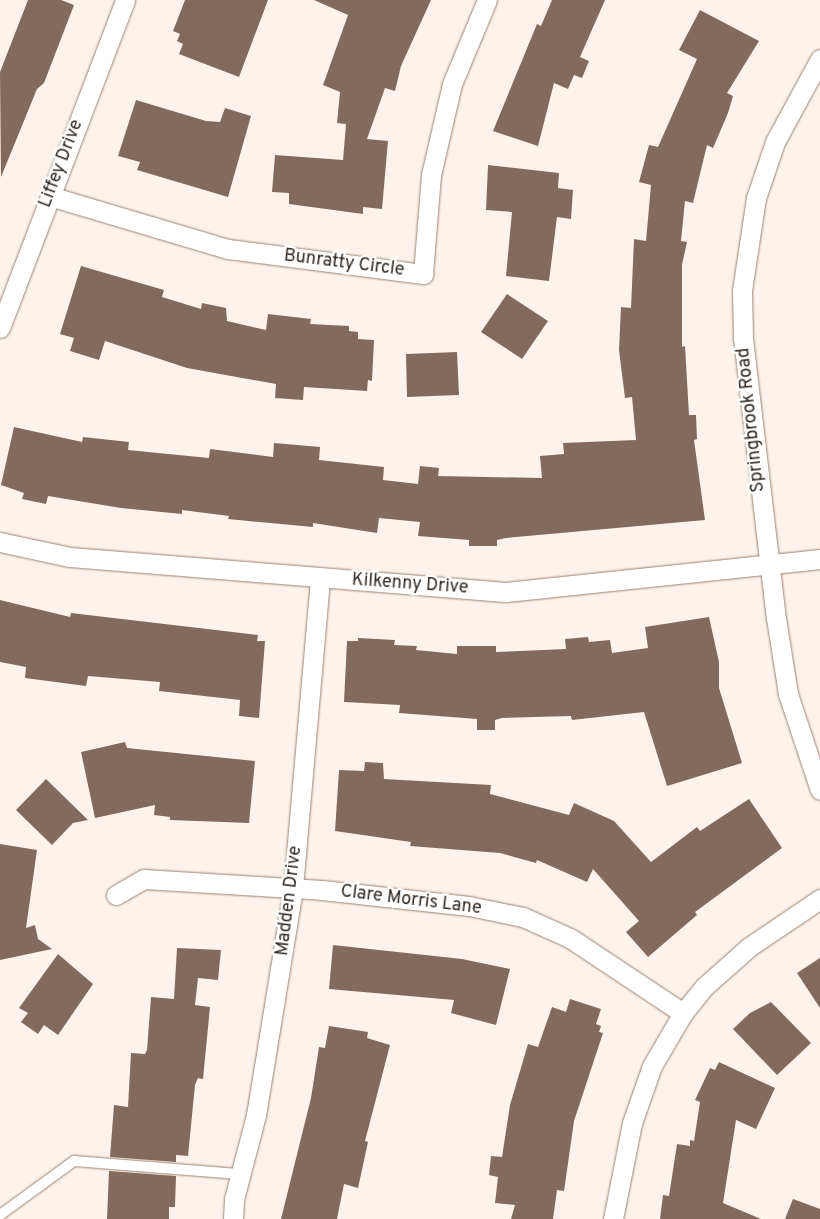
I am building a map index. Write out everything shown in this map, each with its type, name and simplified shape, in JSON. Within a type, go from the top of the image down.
[{"type":"street","name":"Liffey Drive","points":[[0,328],[125,0]]},
{"type":"street","name":"Bunratty Circle","points":[[50,196],[228,249],[423,274],[431,175],[452,84],[487,0]]},
{"type":"street","name":"Springbrook Road","points":[[820,59],[775,142],[756,198],[746,244],[743,338],[768,563],[788,694],[820,790]]},
{"type":"street","name":"Kilkenny Drive","points":[[0,542],[70,557],[320,579],[506,592],[820,559]]},
{"type":"street","name":"Madden Drive","points":[[233,1219],[241,1174],[258,1106],[293,888],[320,579]]},
{"type":"street","name":"Clare Morris Lane","points":[[116,895],[144,879],[293,888],[469,906],[523,918],[570,938],[683,1014]]},
{"type":"street","points":[[613,1219],[632,1123],[652,1066],[683,1014],[704,987],[749,946],[820,899]]},
{"type":"lane","points":[[0,1215],[74,1161],[241,1174]]},
{"type":"building","points":[[28,0],[61,0],[74,5],[44,83],[37,89],[1,177],[0,72]]},
{"type":"building","points":[[185,0],[268,0],[239,77],[179,54],[183,44],[177,41],[180,34],[173,31]]},
{"type":"building","points":[[314,0],[431,0],[401,66],[395,91],[385,88],[367,139],[388,141],[382,209],[363,207],[363,214],[289,204],[289,193],[272,192],[275,155],[343,160],[346,124],[337,123],[340,92],[323,85],[348,15]]},
{"type":"building","points":[[552,0],[605,0],[580,57],[589,61],[582,78],[574,75],[568,89],[554,83],[538,146],[493,131],[537,24],[541,26]]},
{"type":"building","points":[[700,10],[759,41],[727,93],[733,96],[728,113],[713,148],[707,145],[693,203],[685,201],[681,241],[687,242],[682,265],[682,347],[685,346],[689,415],[696,415],[697,439],[694,440],[705,520],[506,538],[497,540],[497,546],[469,546],[469,540],[418,536],[420,522],[379,518],[377,533],[313,523],[313,527],[228,519],[229,516],[182,510],[182,514],[121,508],[48,496],[46,504],[22,499],[24,493],[1,485],[14,427],[82,442],[83,437],[129,442],[128,450],[209,458],[210,449],[273,457],[274,443],[320,447],[319,460],[384,467],[383,480],[418,484],[420,466],[439,468],[438,476],[542,478],[540,456],[564,454],[563,443],[636,440],[632,397],[625,398],[619,350],[621,307],[631,308],[634,239],[646,241],[651,185],[639,182],[649,145],[658,147],[697,59],[679,50]]},
{"type":"building","points":[[136,100],[206,121],[220,122],[225,108],[251,116],[228,197],[137,170],[140,162],[118,156]]},
{"type":"building","points":[[488,165],[559,173],[558,188],[573,190],[571,219],[557,217],[549,281],[506,276],[512,212],[486,210]]},
{"type":"building","points":[[81,266],[164,290],[162,297],[201,309],[202,303],[226,308],[227,321],[266,330],[268,314],[311,319],[310,324],[349,326],[349,331],[358,332],[358,339],[374,340],[372,381],[368,380],[367,391],[304,387],[303,400],[275,398],[276,384],[187,368],[105,341],[99,360],[70,351],[74,338],[60,334]]},
{"type":"building","points":[[507,294],[548,321],[522,359],[481,332]]},
{"type":"building","points":[[457,352],[459,395],[407,397],[406,354]]},
{"type":"building","points":[[0,600],[70,617],[71,613],[258,635],[257,641],[265,641],[259,718],[239,716],[240,700],[159,691],[160,682],[88,676],[86,686],[25,678],[26,667],[0,662]]},
{"type":"building","points":[[709,617],[719,662],[719,688],[742,763],[667,786],[644,712],[572,720],[571,716],[502,718],[495,720],[495,730],[477,730],[477,719],[399,713],[400,705],[344,702],[347,641],[358,641],[358,638],[395,640],[394,645],[417,646],[416,650],[457,654],[457,646],[496,646],[496,652],[566,649],[565,639],[588,637],[589,642],[610,640],[612,653],[648,648],[645,627]]},
{"type":"building","points":[[125,742],[127,748],[255,761],[249,823],[170,820],[170,817],[154,815],[155,805],[95,818],[81,752]]},
{"type":"building","points":[[365,762],[383,763],[384,779],[491,785],[490,794],[569,815],[574,803],[614,821],[651,862],[697,827],[700,831],[749,799],[782,848],[695,912],[697,915],[648,957],[626,932],[639,921],[593,869],[587,882],[537,860],[536,863],[500,853],[410,846],[411,842],[335,831],[339,770],[364,771]]},
{"type":"building","points":[[46,779],[88,820],[73,823],[52,845],[16,810]]},
{"type":"building","points":[[0,844],[37,850],[26,928],[35,925],[38,939],[52,949],[0,960]]},
{"type":"building","points":[[333,945],[462,959],[510,969],[496,1025],[451,1013],[454,1000],[329,989]]},
{"type":"building","points":[[177,948],[221,950],[218,980],[198,978],[195,1005],[210,1007],[203,1079],[198,1078],[195,1085],[188,1156],[176,1155],[176,1162],[110,1157],[114,1105],[128,1107],[131,1053],[145,1054],[147,1050],[151,997],[174,999]]},
{"type":"building","points":[[58,954],[93,984],[58,1035],[44,1025],[38,1034],[21,1022],[28,1013],[19,1008]]},
{"type":"building","points":[[820,958],[820,1008],[797,973]]},
{"type":"building","points":[[570,999],[601,1009],[596,1024],[601,1026],[599,1032],[603,1033],[574,1121],[564,1191],[557,1190],[553,1219],[511,1219],[515,1205],[495,1203],[498,1177],[489,1175],[491,1156],[502,1157],[510,1105],[528,1044],[538,1047],[552,1007],[566,1012]]},
{"type":"building","points":[[771,1002],[811,1043],[777,1075],[733,1029],[750,1013]]},
{"type":"building","points":[[329,1026],[368,1032],[367,1038],[390,1045],[365,1141],[368,1142],[358,1188],[344,1184],[337,1219],[281,1219],[311,1098],[319,1047],[325,1048]]},
{"type":"building","points":[[719,1062],[775,1088],[756,1129],[736,1120],[723,1203],[761,1219],[660,1219],[663,1195],[669,1196],[677,1144],[690,1146],[690,1140],[694,1141],[700,1102],[695,1100],[710,1068],[715,1070]]},
{"type":"building","points":[[109,1171],[176,1176],[175,1207],[169,1207],[169,1219],[107,1219]]},
{"type":"building","points":[[793,1199],[820,1209],[820,1219],[785,1219]]}]
